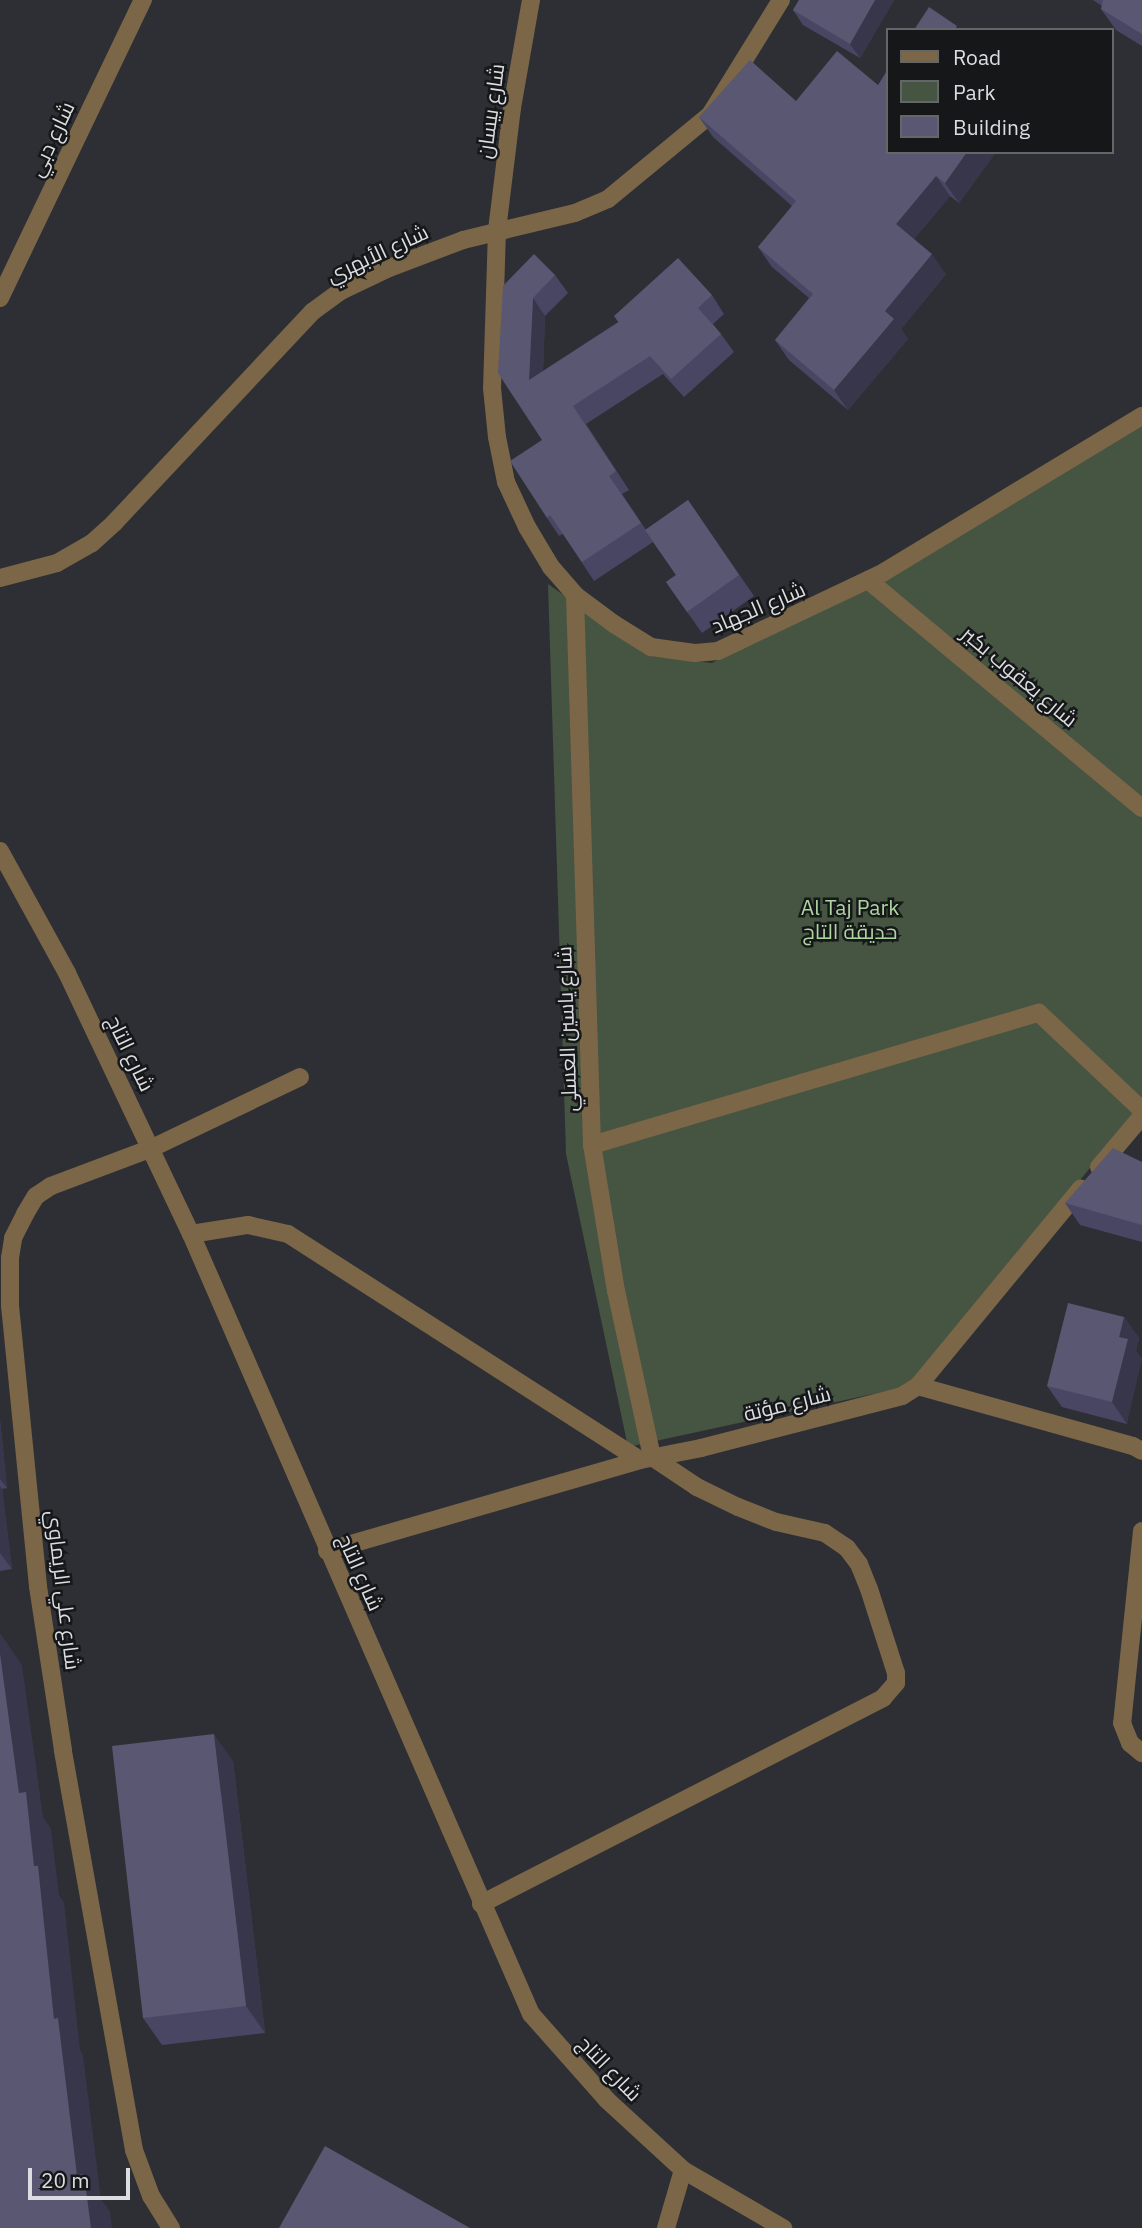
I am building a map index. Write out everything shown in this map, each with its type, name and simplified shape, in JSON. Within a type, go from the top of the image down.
[{"type":"street","name":"شارع دبي","points":[[0,298],[143,0]]},
{"type":"street","name":"شارع بيسان","points":[[497,230],[531,0]]},
{"type":"street","name":"شارع الأبهري","points":[[0,578],[57,563],[92,543],[114,523],[312,312],[341,291],[389,268],[497,230],[562,217],[608,199],[710,115],[781,0]]},
{"type":"street","name":"شارع الجهاد","points":[[497,230],[492,388],[504,471],[527,527],[551,568],[575,595],[651,647],[695,653],[729,647],[868,580],[1142,415]]},
{"type":"street","name":"شارع يعقوب بكير","points":[[868,580],[1142,808]]},
{"type":"street","name":"شارع ياسين العسلي","points":[[575,595],[592,1145],[646,1458]]},
{"type":"street","name":"شارع التاج","points":[[0,851],[67,973],[152,1148],[520,1992],[544,2031],[607,2101],[683,2170],[783,2228]]},
{"type":"street","points":[[592,1145],[1039,1013],[1142,1110]]},
{"type":"street","name":"شارع علي الريماوي","points":[[171,2228],[151,2196],[134,2150],[113,2042],[38,1586],[10,1306],[10,1258],[13,1238],[37,1196],[51,1186],[152,1148],[300,1077]]},
{"type":"street","name":"شارع مؤتة","points":[[327,1551],[646,1458],[701,1448],[872,1406],[902,1396],[918,1386],[1142,1116]]},
{"type":"street","points":[[191,1234],[248,1224],[288,1234],[646,1458],[728,1502],[776,1522],[835,1537],[859,1564],[896,1673],[896,1683],[883,1698],[481,1904]]},
{"type":"street","points":[[918,1386],[1142,1451]]},
{"type":"street","points":[[1142,1531],[1122,1723],[1130,1743],[1142,1752]]},
{"type":"street","points":[[666,2228],[683,2170]]},
{"type":"green space","name":"Al Taj Park حديقة التاج","points":[[1142,409],[1142,1105],[910,1386],[628,1447],[566,1154],[548,584],[650,656],[712,663],[761,637]]},
{"type":"building","points":[[799,0],[875,0],[850,44],[793,10]]},
{"type":"building","points":[[1103,0],[1142,0],[1142,34],[1101,9]]},
{"type":"building","points":[[929,7],[957,26],[956,28],[915,28]]},
{"type":"building","points":[[837,51],[878,85],[886,72],[886,154],[966,154],[945,183],[936,176],[896,224],[932,254],[885,311],[894,319],[834,390],[775,340],[813,294],[758,247],[796,201],[699,117],[750,60],[796,101]]},
{"type":"building","points":[[534,254],[555,275],[533,298],[529,380],[619,322],[614,316],[678,258],[712,295],[698,308],[721,334],[671,379],[650,356],[573,406],[616,471],[609,476],[641,523],[582,562],[550,515],[547,518],[510,461],[542,440],[498,373],[503,286]]},
{"type":"building","points":[[688,500],[739,575],[687,612],[666,582],[676,575],[645,530]]},
{"type":"building","points":[[1113,1148],[1142,1162],[1142,1225],[1065,1203]]},
{"type":"building","points":[[1068,1303],[1124,1317],[1119,1337],[1128,1339],[1112,1402],[1047,1386]]},
{"type":"building","points":[[0,1653],[19,1793],[26,1792],[34,1866],[38,1866],[54,2019],[58,2018],[77,2175],[84,2174],[91,2228],[0,2228]]},
{"type":"building","points":[[214,1734],[246,2006],[143,2018],[112,1746]]},
{"type":"building","points":[[325,2146],[470,2228],[279,2228]]}]
